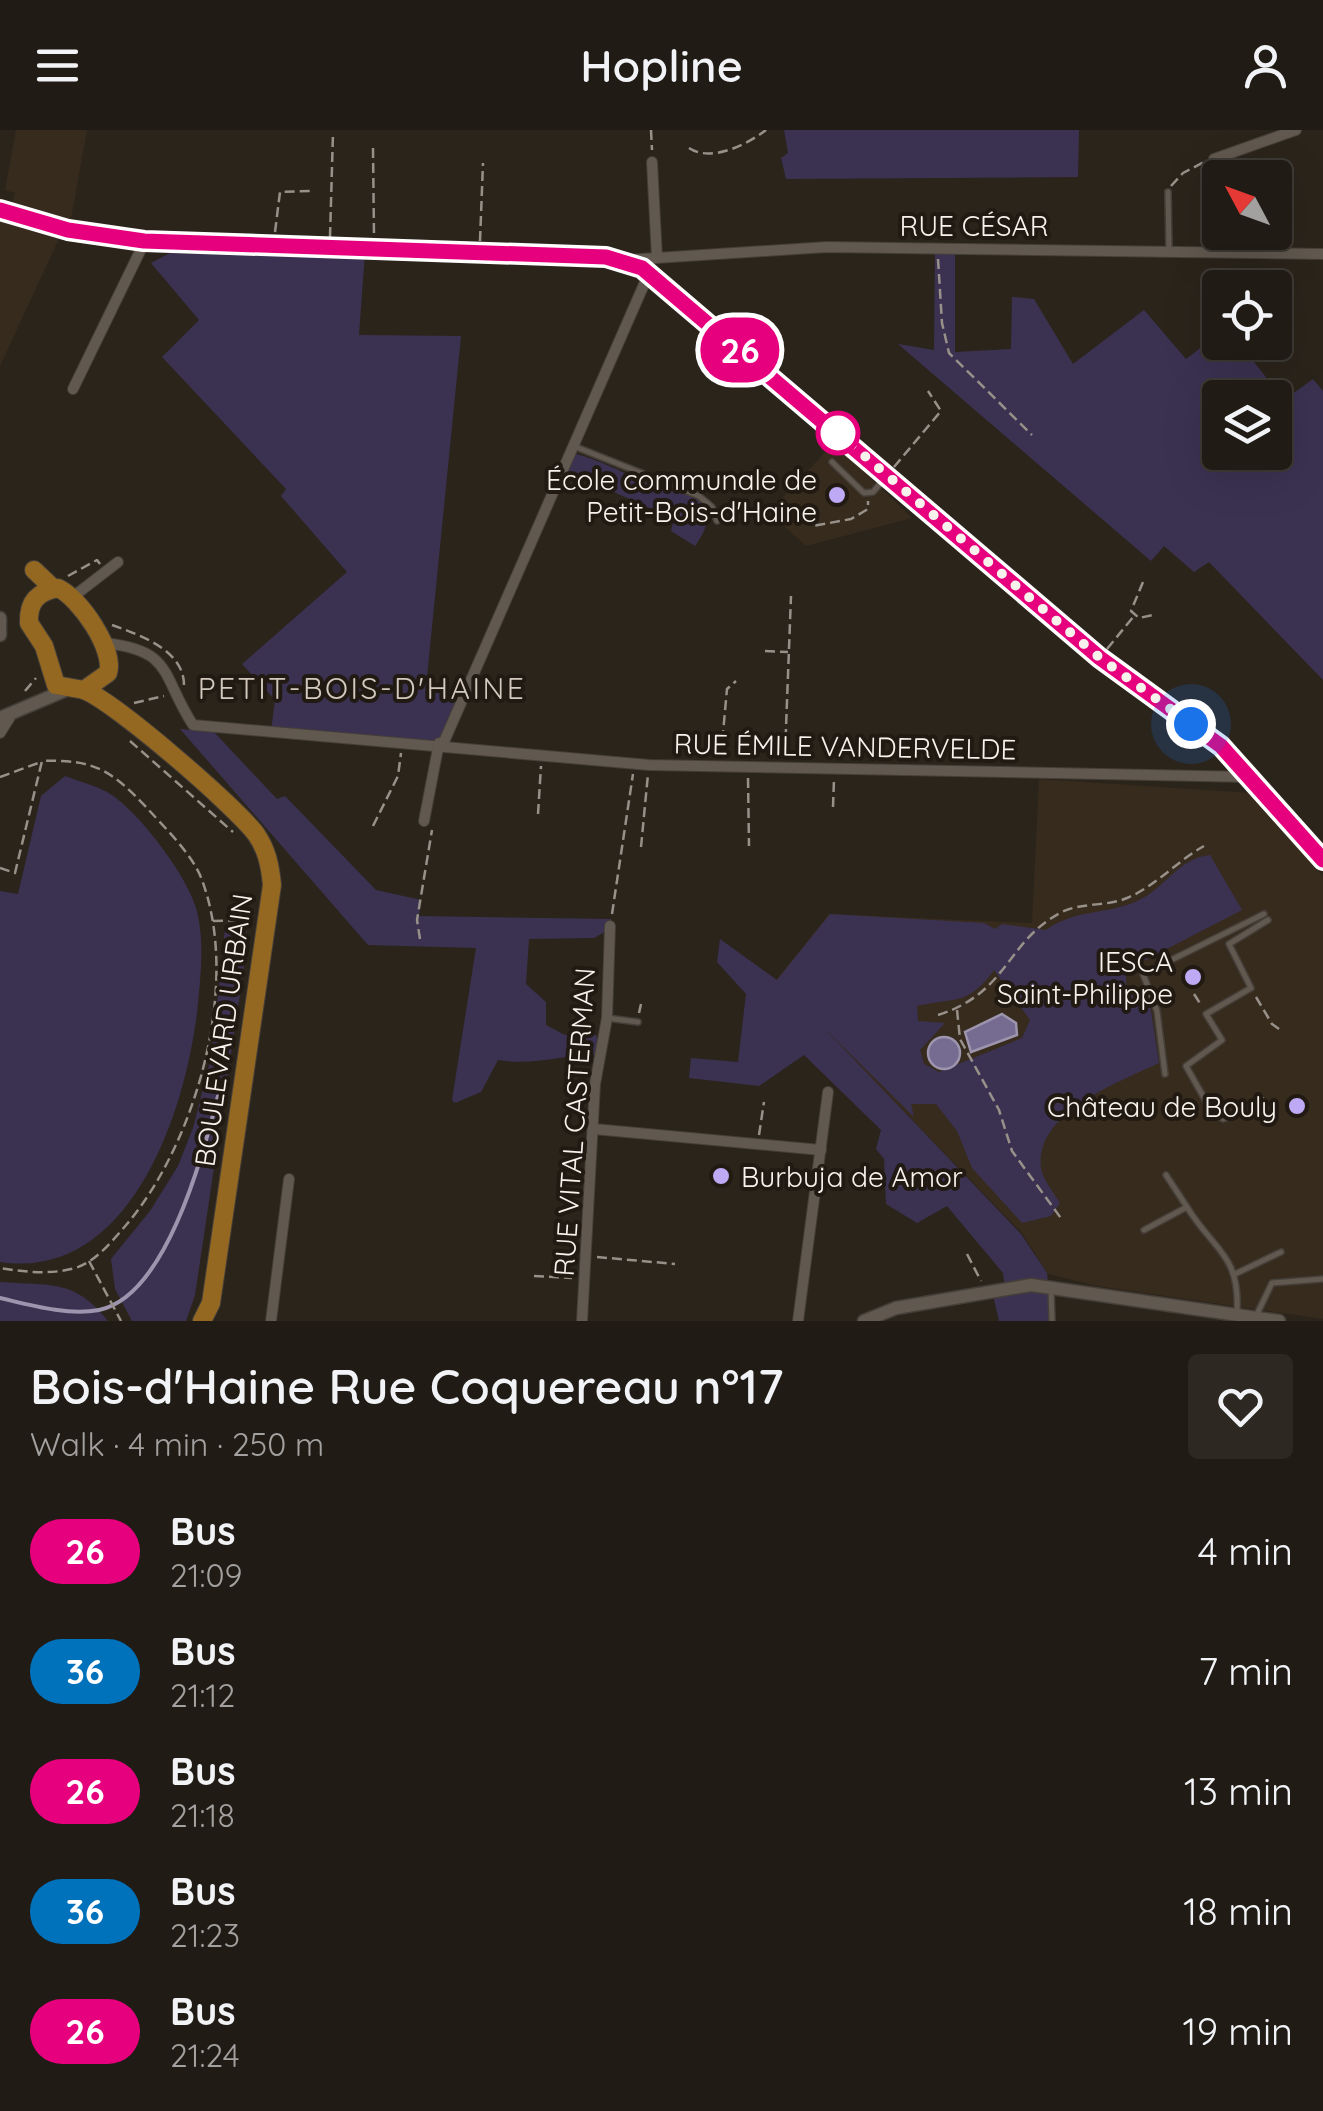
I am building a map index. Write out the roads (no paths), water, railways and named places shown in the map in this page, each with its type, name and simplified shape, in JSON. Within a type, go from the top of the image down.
[{"type":"main road","points":[[34,570],[54,589],[78,602]]},
{"type":"main road","points":[[54,589],[34,599],[28,612],[56,685],[76,690],[107,660]]},
{"type":"main road","name":"BOULEVARD URBAIN","points":[[78,602],[107,660],[123,704],[246,823],[269,858],[272,884],[213,1312],[202,1321]]},
{"type":"main road","name":"BOULEVARD URBAIN","points":[[76,690],[123,704]]},
{"type":"street","points":[[1214,158],[1296,130]]},
{"type":"street","points":[[652,162],[657,258]]},
{"type":"street","points":[[0,210],[68,230],[144,241],[625,260],[646,271],[1100,658],[1221,746],[1323,860]]},
{"type":"street","points":[[73,389],[144,241]]},
{"type":"street","name":"RUE CÉSAR","points":[[625,260],[828,247],[1323,254]]},
{"type":"street","points":[[424,825],[441,744],[646,271]]},
{"type":"street","points":[[78,602],[118,562]]},
{"type":"street","points":[[0,618],[0,635]]},
{"type":"street","points":[[107,660],[127,644]]},
{"type":"street","points":[[107,660],[127,644]]},
{"type":"street","name":"RUE ÉMILE VANDERVELDE","points":[[127,644],[152,654],[161,663],[193,724],[542,752],[649,765],[788,764],[1250,777]]},
{"type":"street","points":[[36,701],[49,669]]},
{"type":"street","points":[[0,733],[5,717],[36,701],[76,690]]},
{"type":"street","name":"RUE VITAL CASTERMAN","points":[[582,1321],[595,1084],[607,1018],[610,926]]},
{"type":"street","points":[[798,1321],[828,1092]]},
{"type":"street","points":[[594,1129],[821,1150]]},
{"type":"street","points":[[271,1321],[289,1179]]},
{"type":"street","points":[[867,1320],[896,1308],[1006,1288],[1048,1285],[1278,1321]]},
{"type":"lane","points":[[1168,192],[1169,249]]},
{"type":"lane","points":[[573,446],[699,496],[712,507],[716,520]]},
{"type":"lane","points":[[832,462],[869,494],[886,475]]},
{"type":"lane","points":[[1165,1074],[1157,1010],[1143,974],[1266,917],[1229,944],[1251,988],[1206,1014],[1222,1040],[1186,1066],[1212,1112],[1223,1119],[1256,1104]]},
{"type":"lane","points":[[607,1018],[638,1022]]},
{"type":"lane","points":[[1166,1175],[1186,1207],[1230,1258],[1237,1314]]},
{"type":"lane","points":[[1144,1230],[1186,1207]]},
{"type":"lane","points":[[1235,1274],[1281,1252]]},
{"type":"lane","points":[[1256,1317],[1272,1283],[1323,1279]]},
{"type":"lane","points":[[1048,1285],[1052,1321]]},
{"type":"waterway","points":[[0,1298],[75,1312],[99,1310],[123,1299],[144,1279],[178,1219],[203,1152],[218,1096]]},
{"type":"place","name":"École communale de Petit-Bois-d'Haine","points":[[837,495]]},
{"type":"place","name":"IESCA Saint-Philippe","points":[[1193,977]]},
{"type":"place","name":"Château de Bouly","points":[[1297,1106]]},
{"type":"place","name":"Burbuja de Amor","points":[[721,1176]]},
{"type":"district","name":"PETIT-BOIS-D'HAINE","points":[[362,688]]}]
